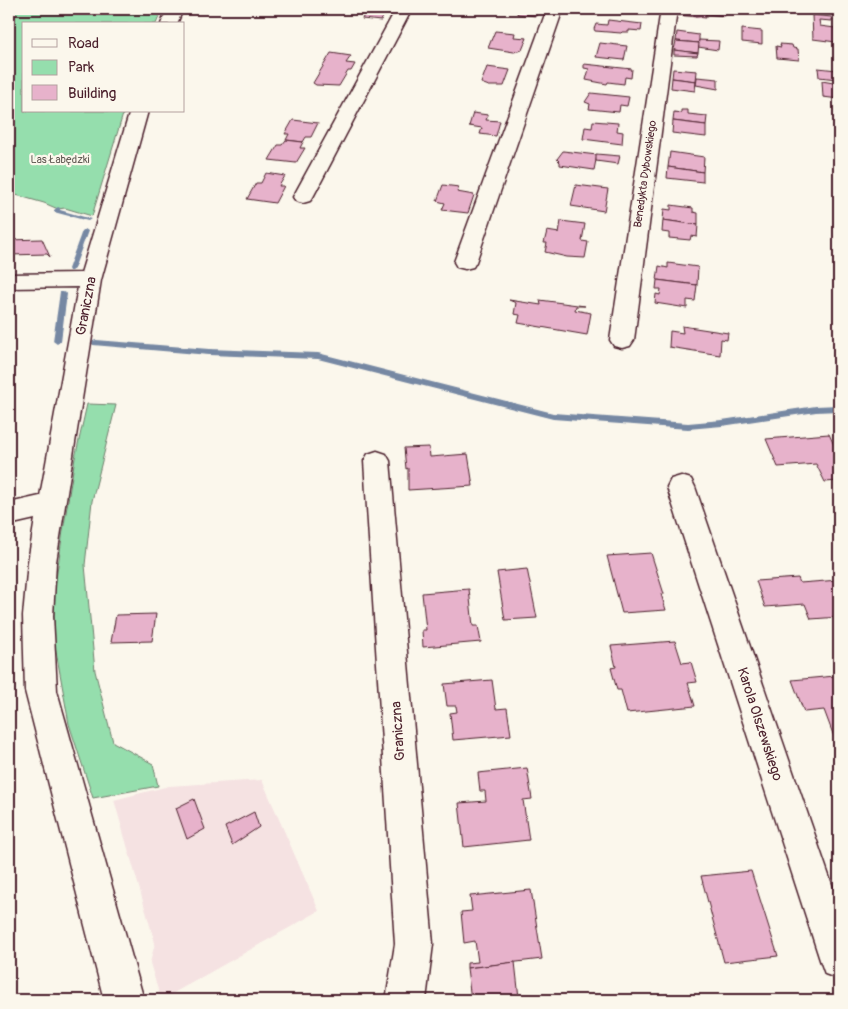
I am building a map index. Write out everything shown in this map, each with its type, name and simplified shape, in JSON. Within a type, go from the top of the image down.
[{"type":"street","points":[[170,22],[176,9]]},
{"type":"street","points":[[303,197],[404,9]]},
{"type":"street","points":[[465,262],[555,9]]},
{"type":"street","name":"Benedykta Dybowskiego","points":[[622,340],[668,9]]},
{"type":"street","name":"Graniczna","points":[[124,1000],[41,691],[38,616],[42,562],[90,280],[139,112]]},
{"type":"street","points":[[9,281],[90,280]]},
{"type":"street","name":"Graniczna","points":[[377,461],[414,944],[406,1000]]},
{"type":"street","name":"Karola Olszewskiego","points":[[682,487],[839,960]]},
{"type":"street","points":[[9,514],[52,504]]},
{"type":"shaded area","points":[[262,780],[319,911],[161,1000],[150,963],[155,943],[114,800],[169,786]]},
{"type":"green space","name":"Las Łabędzki","points":[[9,9],[162,9],[157,22],[22,22],[22,112],[124,112],[92,216],[65,208],[58,209],[9,193]]},
{"type":"green space","points":[[87,404],[116,405],[92,501],[85,565],[95,671],[113,742],[153,764],[158,786],[93,798],[69,724],[54,640],[54,593],[75,458]]},
{"type":"building","points":[[367,9],[386,9],[381,21],[362,19]]},
{"type":"building","points":[[511,9],[538,9],[536,16],[517,14],[518,10]]},
{"type":"building","points":[[678,9],[725,12],[725,16],[706,14],[706,18],[678,15]]},
{"type":"building","points":[[812,15],[832,17],[832,21],[819,20],[820,26],[835,28],[836,42],[813,39]]},
{"type":"building","points":[[608,20],[642,24],[641,31],[629,30],[629,32],[621,33],[595,31],[596,24],[607,25]]},
{"type":"building","points":[[742,29],[762,31],[762,44],[742,42]]},
{"type":"building","points":[[495,31],[515,33],[514,37],[527,38],[522,50],[514,52],[488,48]]},
{"type":"building","points":[[677,32],[699,35],[699,43],[676,41]]},
{"type":"building","points":[[699,40],[719,41],[718,50],[698,47]]},
{"type":"building","points":[[676,41],[699,43],[698,53],[674,50]]},
{"type":"building","points":[[600,43],[627,46],[624,60],[596,57]]},
{"type":"building","points":[[780,44],[792,45],[793,48],[798,49],[799,60],[777,58],[776,46],[781,47]]},
{"type":"building","points":[[674,50],[698,53],[697,56],[674,55]]},
{"type":"building","points":[[331,53],[351,56],[346,63],[355,64],[351,71],[348,71],[339,86],[316,85],[313,83]]},
{"type":"building","points":[[584,64],[632,69],[631,78],[625,77],[624,84],[608,82],[607,84],[586,80],[589,69],[584,68]]},
{"type":"building","points":[[487,67],[510,70],[504,86],[489,86],[481,83]]},
{"type":"building","points":[[818,68],[837,70],[837,79],[819,77]]},
{"type":"building","points":[[673,69],[697,71],[696,81],[672,78]]},
{"type":"building","points":[[697,77],[718,79],[718,89],[696,85]]},
{"type":"building","points":[[672,78],[696,81],[695,91],[671,88]]},
{"type":"building","points":[[822,81],[839,84],[839,99],[823,97]]},
{"type":"building","points":[[591,93],[629,97],[627,106],[620,105],[619,112],[589,109],[590,104],[585,102]]},
{"type":"building","points":[[681,110],[688,110],[688,114],[707,116],[706,125],[673,121],[674,112],[681,113]]},
{"type":"building","points":[[473,113],[488,115],[486,120],[500,121],[496,136],[480,134],[482,128],[469,126]]},
{"type":"building","points":[[293,120],[318,123],[311,137],[306,137],[303,142],[286,140],[289,134],[285,134]]},
{"type":"building","points":[[593,121],[618,123],[617,131],[623,132],[622,144],[583,139],[585,127],[592,128]]},
{"type":"building","points":[[673,121],[706,125],[706,137],[672,133]]},
{"type":"building","points":[[286,140],[303,142],[300,148],[305,148],[296,163],[269,160],[278,145],[282,145]]},
{"type":"building","points":[[563,151],[597,155],[594,170],[560,165],[557,159]]},
{"type":"building","points":[[670,152],[704,157],[703,172],[668,167]]},
{"type":"building","points":[[596,154],[620,156],[618,164],[596,161]]},
{"type":"building","points":[[668,167],[703,172],[703,182],[667,178]]},
{"type":"building","points":[[266,173],[285,176],[279,186],[284,186],[275,203],[247,199],[256,183],[261,183]]},
{"type":"building","points":[[443,185],[459,187],[457,192],[474,195],[468,213],[442,210],[445,203],[437,201]]},
{"type":"building","points":[[576,185],[608,189],[604,211],[571,206]]},
{"type":"building","points":[[671,205],[693,208],[693,212],[698,213],[698,225],[663,220],[664,209],[671,210]]},
{"type":"building","points":[[663,220],[698,225],[697,237],[691,236],[690,240],[669,238],[669,233],[662,232]]},
{"type":"building","points":[[561,221],[585,224],[582,241],[588,242],[585,258],[567,257],[545,252],[547,243],[544,243],[547,231],[559,233]]},
{"type":"building","points":[[42,239],[50,257],[47,254],[9,255],[9,240]]},
{"type":"building","points":[[668,263],[698,267],[697,285],[657,280],[659,266],[668,268]]},
{"type":"building","points":[[657,280],[697,285],[695,301],[687,300],[687,308],[655,303],[656,294],[660,295],[661,289],[656,289]]},
{"type":"building","points":[[509,300],[541,305],[540,300],[585,306],[576,306],[575,310],[591,313],[587,335],[518,323],[520,315],[514,314],[516,303]]},
{"type":"building","points":[[682,326],[728,333],[727,340],[721,339],[720,355],[669,347],[670,331],[683,333]]},
{"type":"building","points":[[829,434],[839,456],[839,481],[825,482],[816,464],[778,467],[766,439]]},
{"type":"building","points":[[429,447],[430,457],[468,454],[473,486],[408,490],[408,468],[406,469],[404,448]]},
{"type":"building","points":[[651,553],[664,594],[661,594],[666,610],[622,613],[607,556]]},
{"type":"building","points":[[527,569],[537,618],[505,620],[497,572]]},
{"type":"building","points":[[798,578],[800,583],[839,580],[839,617],[811,619],[805,604],[765,607],[756,581]]},
{"type":"building","points":[[469,589],[473,626],[478,626],[481,642],[423,647],[422,630],[426,630],[422,593]]},
{"type":"building","points":[[156,614],[152,641],[111,642],[116,615]]},
{"type":"building","points":[[675,641],[682,663],[691,662],[697,682],[688,683],[695,706],[627,713],[621,690],[617,690],[611,668],[616,667],[611,646]]},
{"type":"building","points":[[835,676],[839,686],[839,742],[836,742],[824,710],[804,712],[792,680]]},
{"type":"building","points":[[492,680],[496,709],[507,708],[511,735],[453,740],[450,713],[457,712],[456,706],[447,706],[444,684]]},
{"type":"building","points":[[527,768],[532,799],[523,800],[529,840],[464,847],[459,803],[486,801],[485,791],[480,791],[478,773]]},
{"type":"building","points":[[194,799],[205,829],[187,839],[176,808]]},
{"type":"building","points":[[254,812],[259,827],[232,845],[225,827]]},
{"type":"building","points":[[751,871],[778,956],[724,962],[701,876]]},
{"type":"building","points":[[531,890],[542,959],[467,968],[467,963],[478,962],[475,941],[464,943],[461,912],[472,911],[470,896]]},
{"type":"building","points":[[515,962],[519,998],[515,1000],[471,1000],[467,968]]},
{"type":"waterway","points":[[58,209],[56,211],[88,219]]},
{"type":"waterway","points":[[71,269],[85,231]]},
{"type":"waterway","points":[[57,341],[63,294]]},
{"type":"waterway","points":[[96,343],[209,352],[318,356],[553,416],[688,426],[722,423],[816,409],[839,408]]}]
